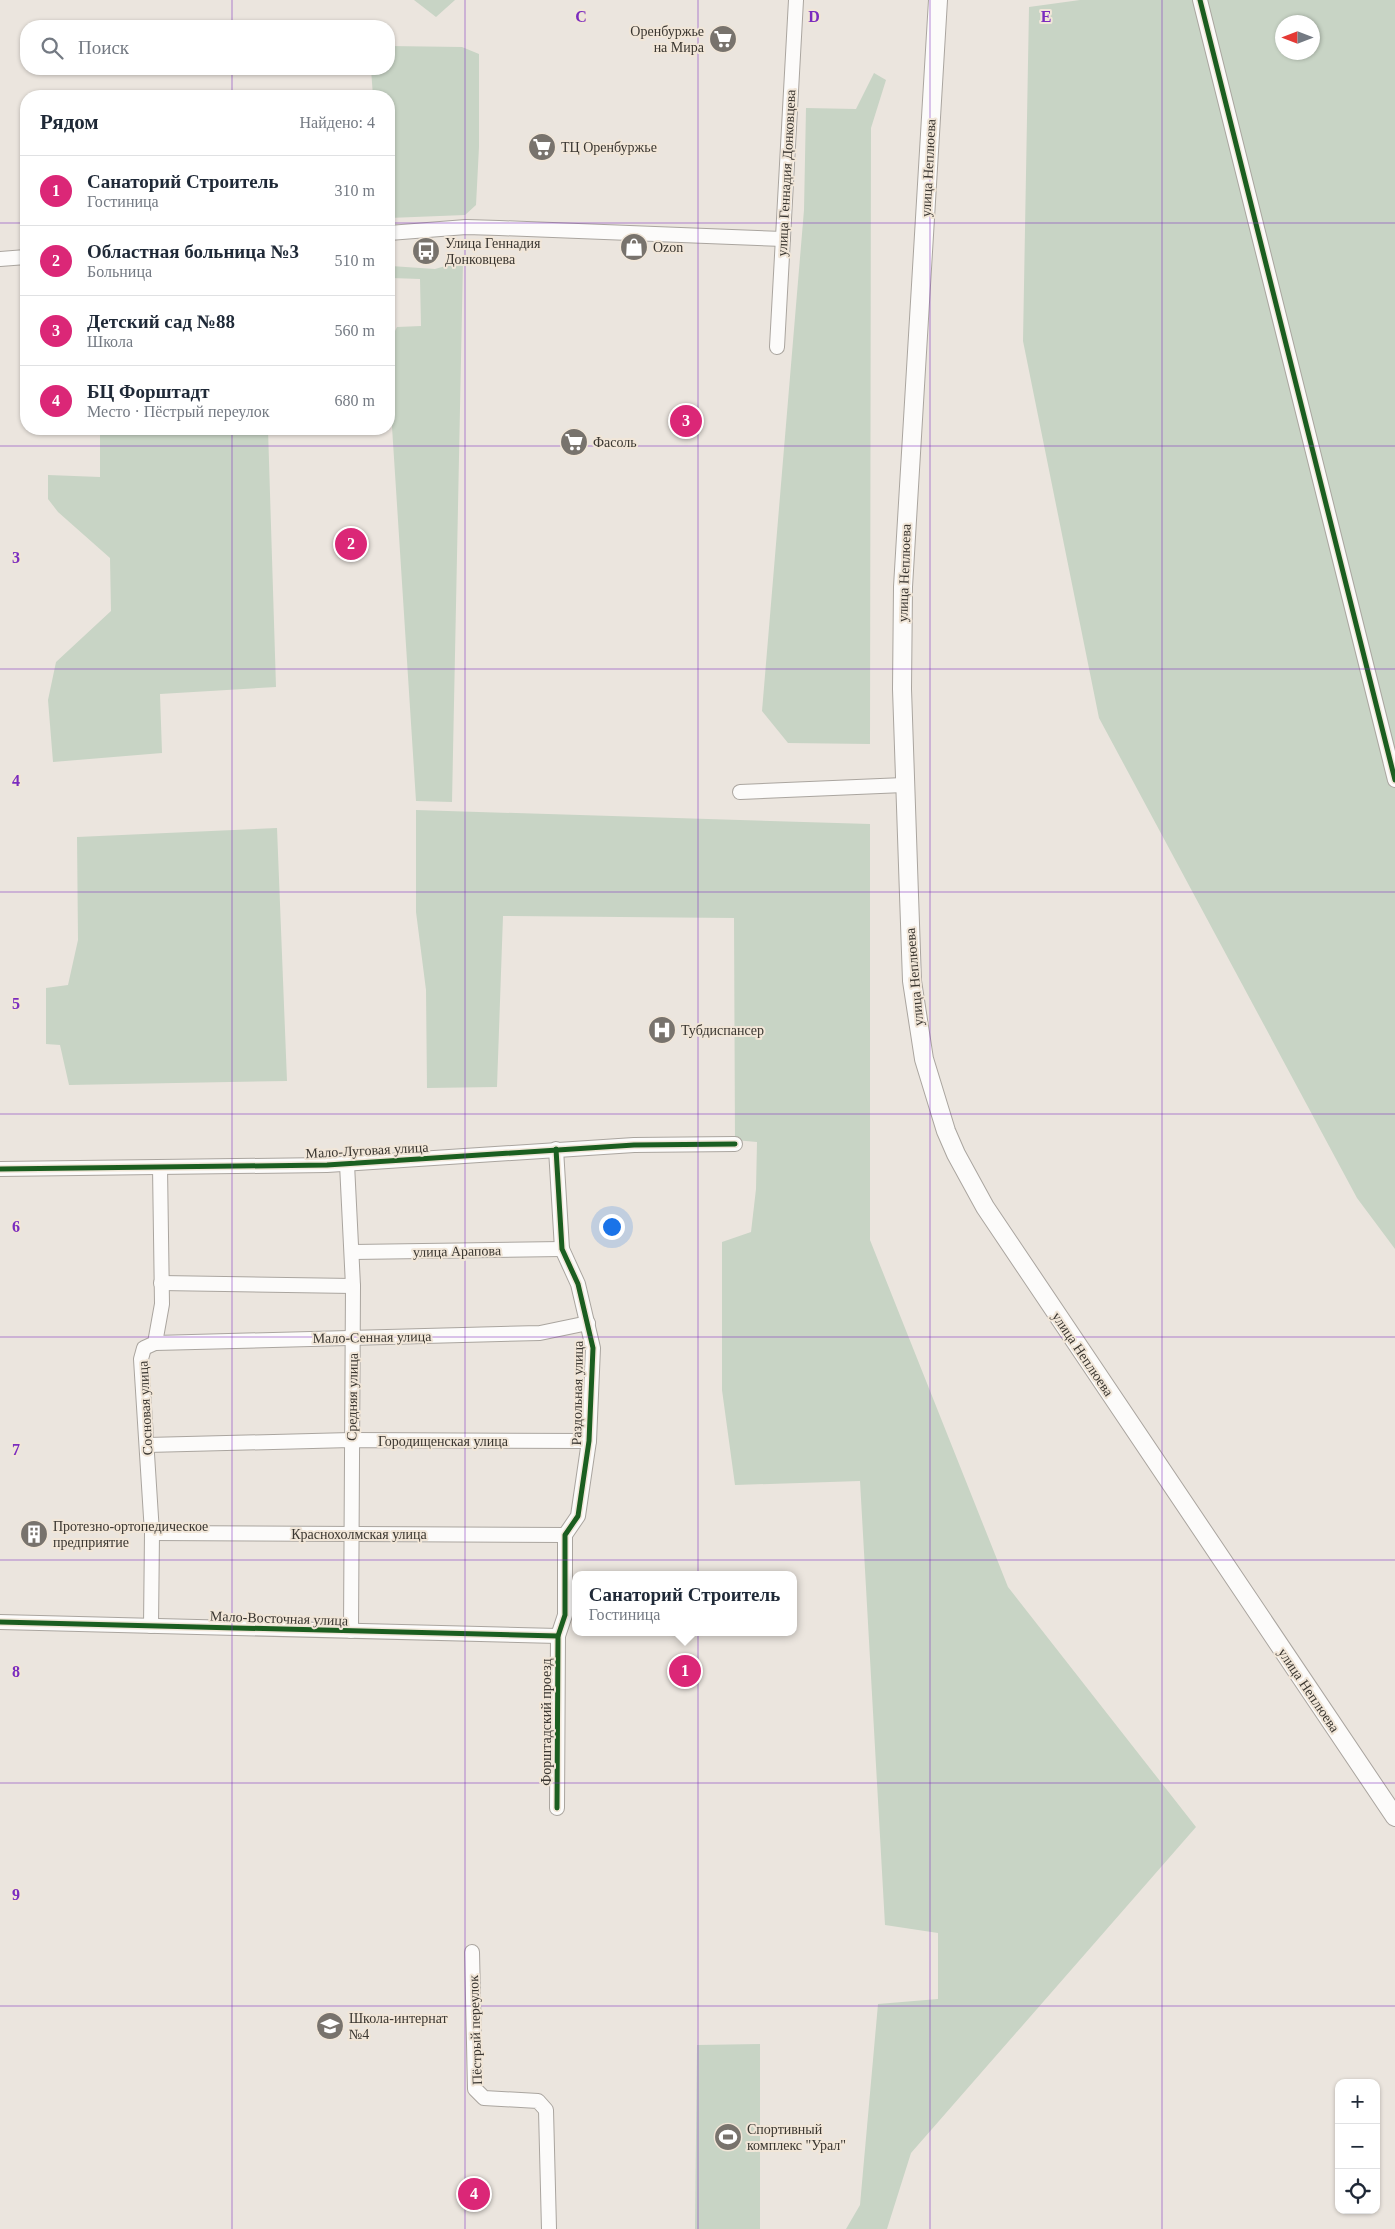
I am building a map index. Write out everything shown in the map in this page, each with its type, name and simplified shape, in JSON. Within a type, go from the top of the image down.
[{"type":"main road","name":"улица Неплюева","points":[[938,0],[903,587],[902,689],[904,785],[915,1009],[930,1082],[956,1154],[985,1207],[1395,1818]]},
{"type":"street","name":"улица Геннадия Донковцева","points":[[777,347],[796,0]]},
{"type":"street","points":[[1200,0],[1395,780]]},
{"type":"street","points":[[395,233],[492,227],[782,239]]},
{"type":"street","points":[[0,259],[20,257]]},
{"type":"street","points":[[740,792],[904,785]]},
{"type":"street","name":"Мало-Луговая улица","points":[[0,1169],[347,1164],[556,1149],[634,1145],[735,1144]]},
{"type":"street","name":"Раздольная улица","points":[[556,1149],[562,1249],[567,1264],[577,1281],[593,1348],[589,1441],[578,1516],[565,1535]]},
{"type":"street","name":"Средняя улица","points":[[347,1164],[353,1252],[351,1631]]},
{"type":"street","name":"Сосновая улица","points":[[151,1626],[152,1533],[141,1359],[144,1348],[155,1343],[162,1304],[160,1167]]},
{"type":"street","name":"улица Арапова","points":[[353,1252],[562,1249]]},
{"type":"street","points":[[161,1283],[353,1286]]},
{"type":"street","name":"Мало-Сенная улица","points":[[155,1343],[540,1333],[588,1323]]},
{"type":"street","name":"Городищенская улица","points":[[147,1445],[351,1440],[589,1441]]},
{"type":"street","name":"Краснохолмская улица","points":[[152,1533],[565,1535]]},
{"type":"street","points":[[558,1636],[565,1615],[565,1535]]},
{"type":"street","name":"Мало-Восточная улица","points":[[0,1622],[558,1636]]},
{"type":"street","name":"Форштадский проезд","points":[[557,1808],[558,1636]]},
{"type":"street","name":"Пёстрый переулок","points":[[472,1952],[475,2089],[484,2098],[538,2101],[546,2110],[549,2229]]},
{"type":"green space","points":[[414,0],[455,0],[436,17]]},
{"type":"green space","points":[[1080,0],[1395,0],[1395,1249],[1357,1198],[1099,718],[1023,341],[1029,7]]},
{"type":"green space","points":[[395,46],[462,47],[479,54],[479,147],[476,205],[465,215],[395,218],[395,90],[373,90],[371,75],[395,75]]},
{"type":"green space","points":[[874,73],[886,80],[871,128],[870,744],[788,743],[762,711],[804,210],[806,108],[856,109]]},
{"type":"green space","points":[[463,261],[452,802],[416,801],[393,435],[395,435],[395,331],[397,327],[421,326],[420,279],[395,278],[395,266],[435,269]]},
{"type":"green space","points":[[100,435],[268,435],[276,687],[160,694],[162,753],[53,762],[48,700],[56,662],[111,611],[110,558],[58,512],[48,499],[48,475],[100,477]]},
{"type":"green space","points":[[416,810],[870,824],[870,1240],[1008,1587],[1196,1827],[911,2153],[887,2229],[846,2229],[860,2205],[878,2004],[938,1999],[938,1933],[885,1925],[860,1481],[735,1485],[722,1390],[722,1242],[751,1232],[756,1189],[757,1142],[735,1140],[734,918],[503,916],[497,1087],[427,1088],[426,990],[416,912]]},
{"type":"green space","points":[[277,828],[287,1081],[69,1085],[60,1045],[46,1044],[46,988],[68,985],[78,940],[77,837]]},
{"type":"green space","name":"Спортивный комплекс \"Урал\"","points":[[760,2044],[760,2229],[695,2229],[697,2045]]},
{"type":"cycle path","points":[[1200,0],[1395,780]]},
{"type":"cycle path","points":[[0,1169],[327,1165],[634,1145],[735,1144]]},
{"type":"cycle path","points":[[556,1149],[562,1249],[578,1284],[593,1348],[589,1441],[578,1516],[565,1535],[565,1615],[558,1636],[557,1808]]},
{"type":"cycle path","points":[[0,1622],[558,1636]]},
{"type":"place","name":"Оренбуржье на Мира","points":[[723,39]]},
{"type":"place","name":"ТЦ Оренбуржье","points":[[542,147]]},
{"type":"place","name":"Ozon","points":[[634,247]]},
{"type":"place","name":"Улица Геннадия Донковцева","points":[[426,251]]},
{"type":"place","name":"Детский сад №88","points":[[686,421]]},
{"type":"place","name":"Фасоль","points":[[574,442]]},
{"type":"place","name":"Областная больница №3","points":[[351,544]]},
{"type":"place","name":"Тубдиспансер","points":[[662,1030]]},
{"type":"place","name":"Протезно-ортопедическое предприятие","points":[[34,1534]]},
{"type":"place","name":"Санаторий Строитель","points":[[685,1671]]},
{"type":"place","name":"Школа-интернат №4","points":[[330,2026]]},
{"type":"place","name":"Спортивный комплекс \"Урал\"","points":[[728,2137]]},
{"type":"place","name":"БЦ Форштадт","points":[[474,2194]]}]
